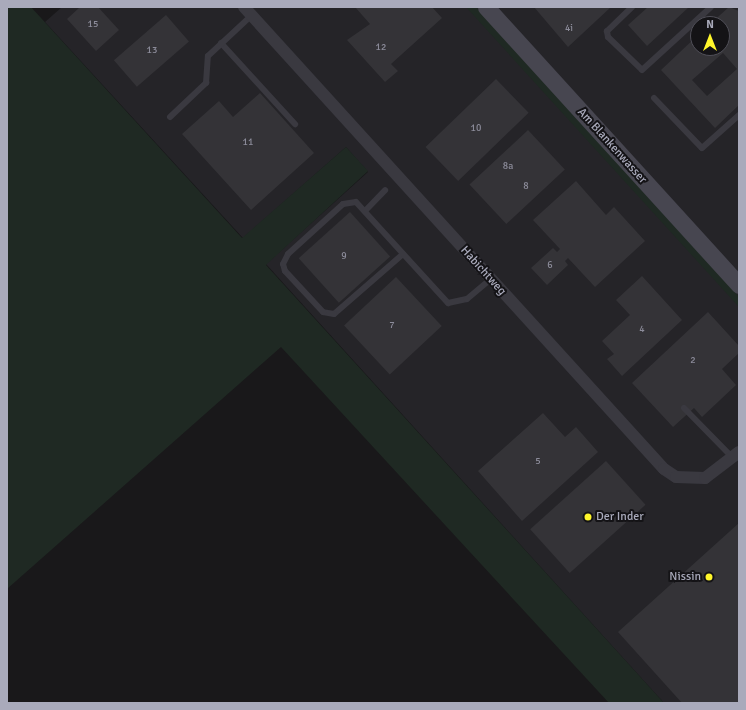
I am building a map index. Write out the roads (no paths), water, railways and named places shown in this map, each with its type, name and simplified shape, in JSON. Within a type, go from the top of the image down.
[{"type":"street","name":"Am Blankenwasser","points":[[486,7],[739,285]]},
{"type":"street","name":"Habichtweg","points":[[248,11],[664,469],[676,477],[706,478],[736,455]]},
{"type":"lane","points":[[632,7],[607,31],[608,37],[642,70],[711,7]]},
{"type":"lane","points":[[170,117],[206,83],[208,56],[248,11]]},
{"type":"lane","points":[[221,43],[295,124]]},
{"type":"lane","points":[[654,98],[702,148],[739,115]]},
{"type":"lane","points":[[365,211],[385,190]]},
{"type":"lane","points":[[403,254],[334,314],[323,312],[285,271],[284,259],[288,254],[343,204],[356,202],[448,303],[467,299],[491,279]]},
{"type":"lane","points":[[684,408],[736,455]]},
{"type":"place","name":"Der Inder","points":[[588,517]]},
{"type":"place","name":"Nissin","points":[[709,577]]}]
